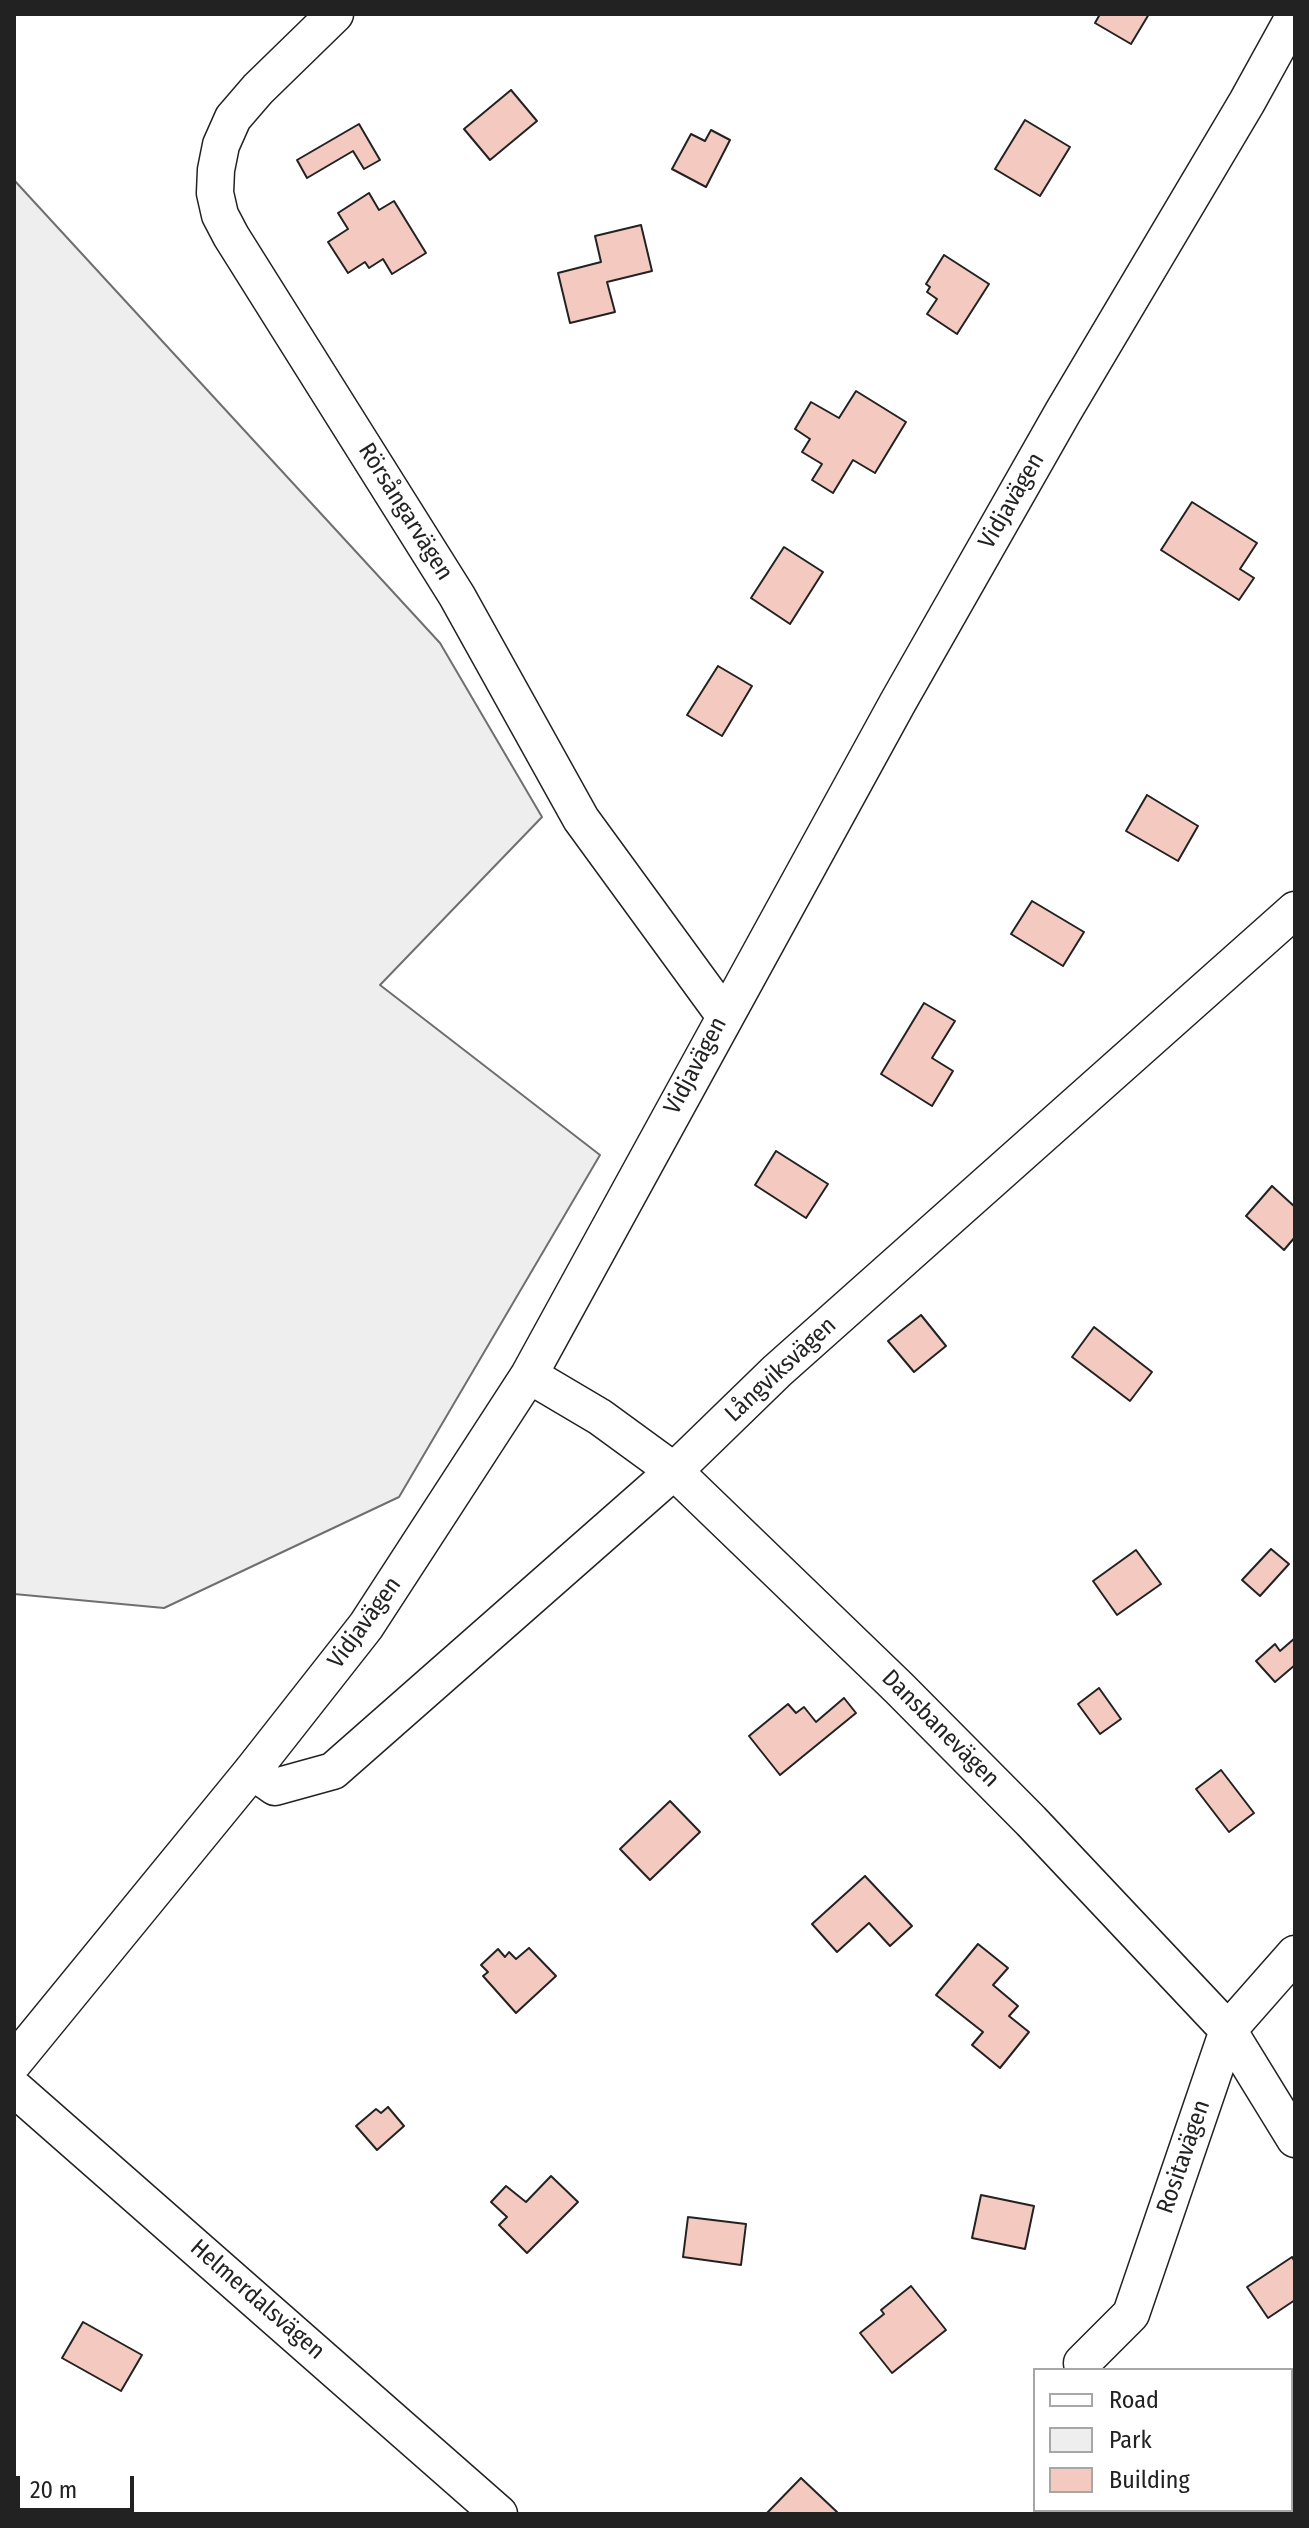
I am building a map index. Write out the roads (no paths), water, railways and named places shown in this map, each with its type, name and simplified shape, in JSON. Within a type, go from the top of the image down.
[{"type":"street","name":"Rörsångarvägen","points":[[335,14],[258,89],[233,118],[221,145],[216,170],[215,193],[220,215],[457,596],[581,819],[724,1015]]},
{"type":"street","name":"Vidjavägen","points":[[14,2062],[366,1626],[529,1375],[724,1015],[1055,426],[1240,114],[1295,15]]},
{"type":"street","name":"Långviksvägen","points":[[252,1771],[275,1787],[333,1771],[674,1471],[777,1371],[1295,910]]},
{"type":"street","name":"Dansbanevägen","points":[[529,1375],[600,1417],[674,1471],[899,1688],[1020,1810],[1228,2030],[1295,2139]]},
{"type":"street","name":"Rositavägen","points":[[1082,2363],[1131,2314],[1228,2030],[1295,1954]]},
{"type":"street","name":"Helmerdalsvägen","points":[[14,2088],[499,2514]]}]
